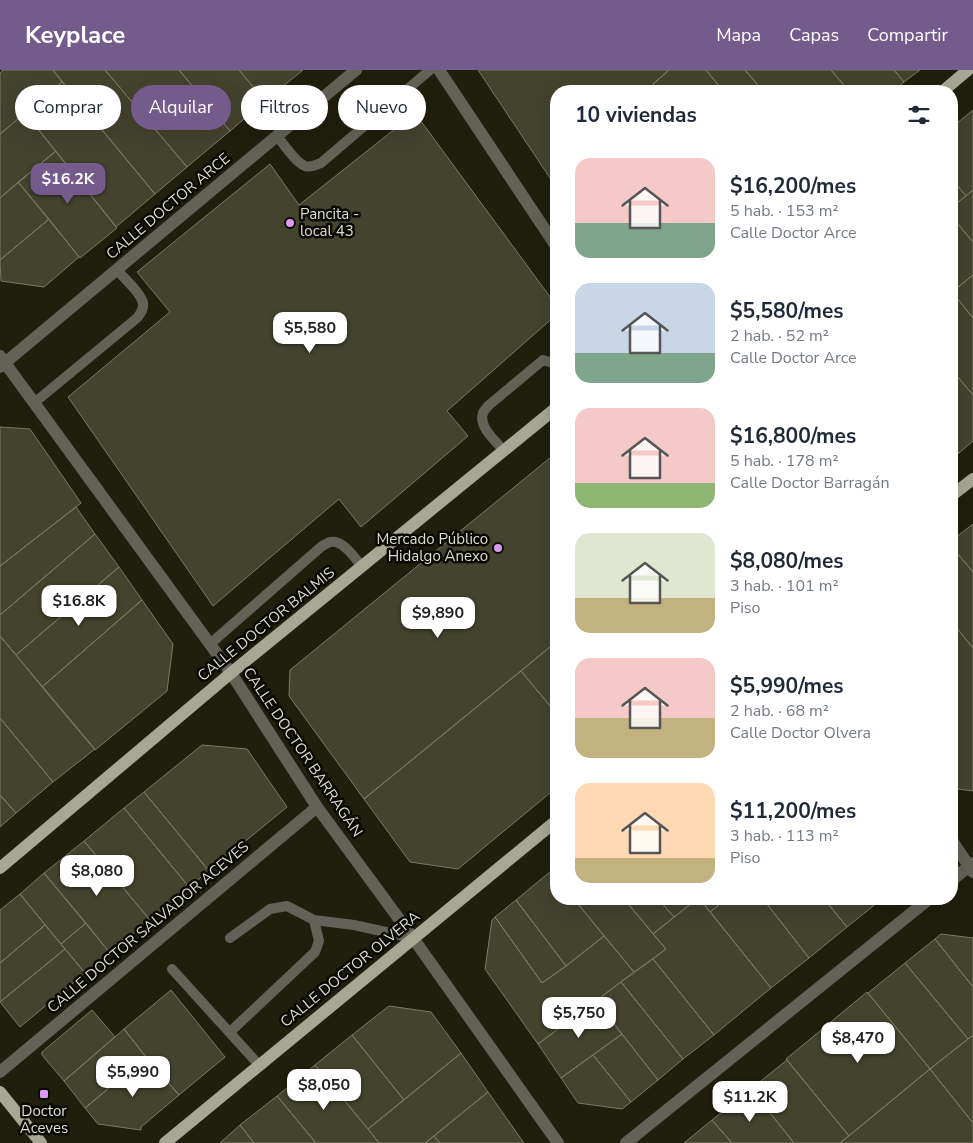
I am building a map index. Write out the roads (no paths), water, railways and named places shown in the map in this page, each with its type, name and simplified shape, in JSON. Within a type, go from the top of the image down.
[{"type":"main road","points":[[949,85],[968,70]]},
{"type":"main road","name":"CALLE DOCTOR BALMIS","points":[[0,868],[231,673],[550,413]]},
{"type":"main road","points":[[958,491],[973,479]]},
{"type":"main road","name":"CALLE DOCTOR OLVERA","points":[[165,1143],[550,826]]},
{"type":"main road","points":[[0,1092],[41,1143]]},
{"type":"street","name":"CALLE DOCTOR ARCE","points":[[2,362],[117,270],[356,70]]},
{"type":"street","points":[[439,70],[550,237]]},
{"type":"street","name":"CALLE DOCTOR BARRAGÁN","points":[[2,362],[231,673],[317,807],[413,938],[558,1143]]},
{"type":"street","name":"CALLE DOCTOR SALVADOR ACEVES","points":[[0,1072],[317,807]]},
{"type":"street","points":[[958,848],[972,867],[958,876]]},
{"type":"street","points":[[626,1143],[922,905]]},
{"type":"lane","points":[[277,136],[298,161],[305,166],[321,163],[430,70]]},
{"type":"lane","points":[[34,403],[137,318],[142,311],[143,302],[139,295],[117,270]]},
{"type":"lane","points":[[504,451],[486,429],[482,422],[482,413],[543,360],[550,362]]},
{"type":"lane","points":[[210,644],[322,546],[330,542],[339,543],[362,566]]},
{"type":"lane","points":[[230,938],[270,909],[288,906],[314,920],[354,925],[413,938]]},
{"type":"lane","points":[[230,1032],[315,952],[319,941],[314,920]]},
{"type":"lane","points":[[172,969],[259,1065]]},
{"type":"place","name":"Pancita - local 43","points":[[290,223]]},
{"type":"place","name":"Mercado Público Hidalgo Anexo","points":[[498,548]]},
{"type":"place","name":"Doctor Aceves","points":[[44,1094]]}]
